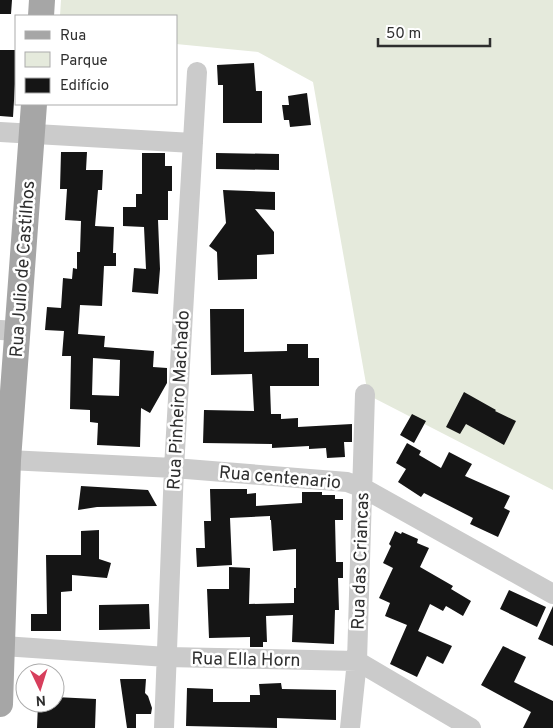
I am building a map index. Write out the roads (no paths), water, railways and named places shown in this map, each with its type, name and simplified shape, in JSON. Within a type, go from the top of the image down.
[{"type":"main road","points":[[41,15],[42,0]]},
{"type":"main road","name":"Rua Julio de Castilhos","points":[[0,704],[9,330],[34,105]]},
{"type":"street","name":"Rua Pinheiro Machado","points":[[164,728],[174,468],[197,72]]},
{"type":"street","points":[[0,132],[193,143]]},
{"type":"street","name":"Rua das Criancas","points":[[350,728],[357,661],[365,394]]},
{"type":"street","name":"Rua centenario","points":[[5,469],[174,468],[347,482],[363,488],[553,594]]},
{"type":"street","name":"Rua Ella Horn","points":[[1,645],[167,657],[357,661],[471,728]]}]
